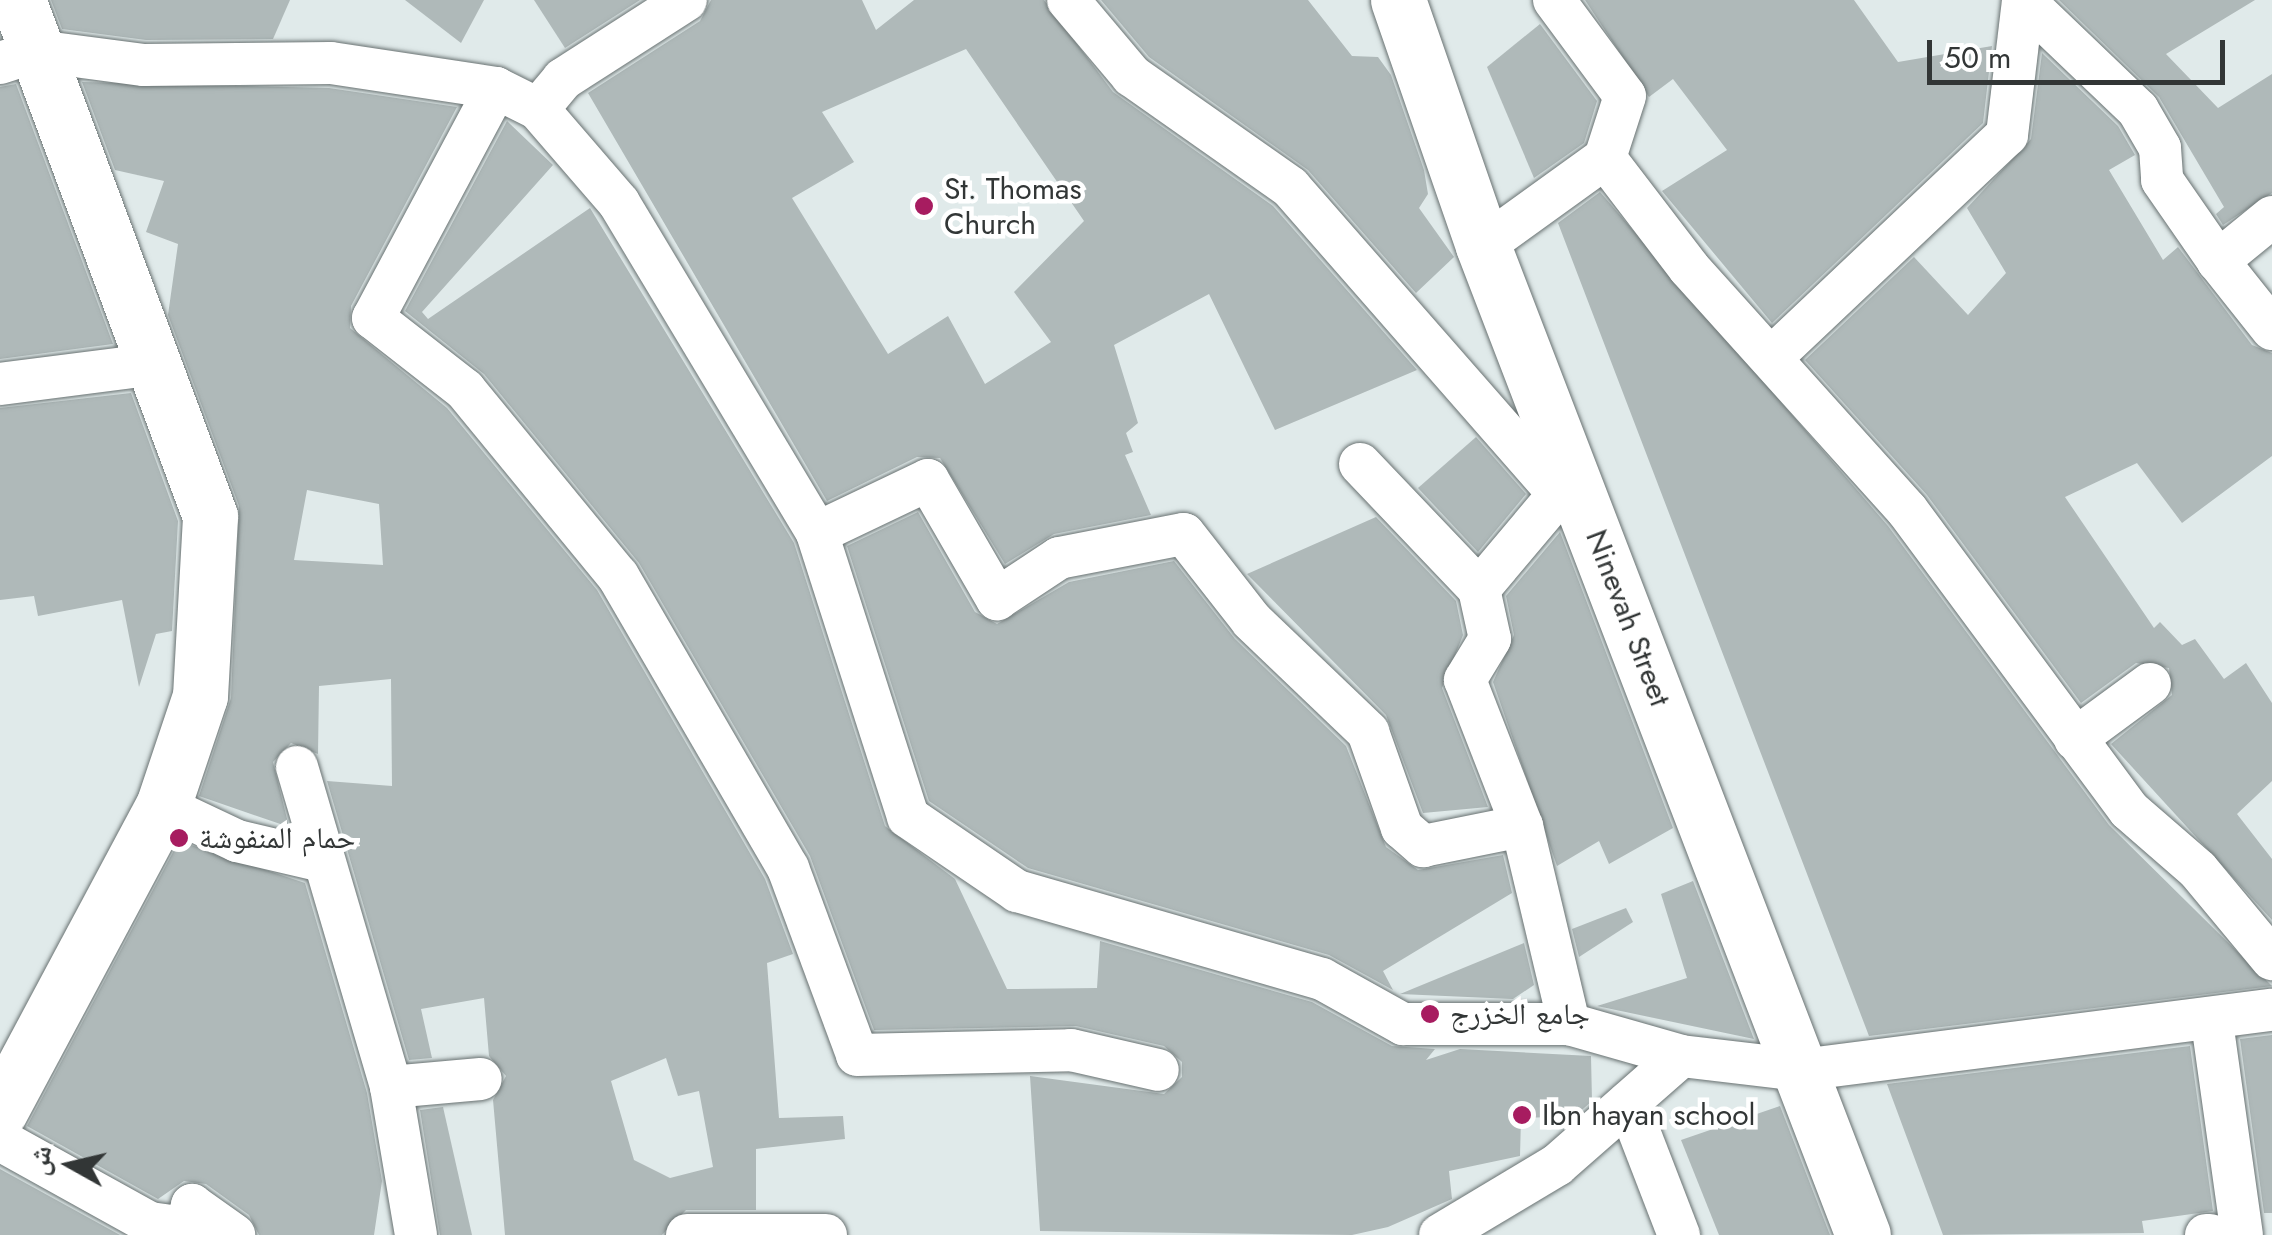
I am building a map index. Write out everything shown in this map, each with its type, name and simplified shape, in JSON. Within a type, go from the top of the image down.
[{"type":"main road","points":[[0,1111],[163,806],[200,696],[210,516],[158,364],[18,57],[18,0]]},
{"type":"main road","name":"Ninevah Street","points":[[1398,0],[1570,496],[1801,1070],[1863,1235]]},
{"type":"street","points":[[538,109],[562,78],[686,0]]},
{"type":"street","points":[[1483,246],[1605,158],[1625,96],[1554,0]]},
{"type":"street","points":[[1773,356],[2007,135],[2023,0]]},
{"type":"street","points":[[2023,0],[2138,110],[2160,148],[2162,180],[2218,261],[2272,329]]},
{"type":"street","points":[[1074,2],[1132,76],[1302,199],[1570,496],[1479,588]]},
{"type":"street","points":[[18,57],[144,65],[331,63],[496,88],[538,109],[619,203],[817,533],[908,817],[932,839],[1016,891],[1322,979],[1403,1024],[1569,1024],[1681,1056],[1801,1070],[2212,1022],[2272,1010]]},
{"type":"street","points":[[496,88],[372,318],[465,390],[618,576],[788,868],[857,1055],[1071,1050],[1158,1070]]},
{"type":"street","points":[[1605,158],[1992,617],[2075,739],[2272,960]]},
{"type":"street","points":[[2218,261],[2272,218]]},
{"type":"street","points":[[0,384],[158,364]]},
{"type":"street","points":[[1360,464],[1479,588],[1490,639],[1465,680],[1522,826],[1569,1024]]},
{"type":"street","points":[[817,533],[928,480],[997,599],[1059,558],[1184,534],[1252,622],[1368,732],[1402,828],[1423,846],[1522,826]]},
{"type":"street","points":[[2075,739],[2150,684]]},
{"type":"street","points":[[297,768],[391,1087],[416,1235]]},
{"type":"street","points":[[163,806],[237,840],[322,861]]},
{"type":"street","points":[[2212,1022],[2242,1235]]},
{"type":"street","points":[[1440,1235],[1557,1164],[1681,1056]]},
{"type":"street","points":[[391,1087],[481,1079]]},
{"type":"street","points":[[1628,1102],[1680,1235]]},
{"type":"street","points":[[0,1140],[150,1223],[186,1228],[192,1205],[234,1235]]},
{"type":"street","points":[[2249,1235],[2272,1230]]},
{"type":"street","points":[[686,1235],[826,1235]]},
{"type":"building","points":[[51,0],[290,0],[273,39],[146,40],[62,29]]},
{"type":"building","points":[[405,0],[484,0],[461,43]]},
{"type":"building","points":[[534,0],[640,0],[565,48]]},
{"type":"building","points":[[711,0],[862,0],[876,30],[914,0],[1044,0],[1113,92],[1273,206],[1417,370],[1275,430],[1209,294],[1114,345],[1138,423],[1126,433],[1133,452],[1125,455],[1151,515],[1054,534],[1005,564],[940,458],[917,457],[827,501],[588,93],[700,21]],"holes":[[[966,49],[1084,221],[1014,292],[1051,342],[985,384],[948,316],[888,354],[792,198],[854,162],[822,112]]]},
{"type":"building","points":[[1101,0],[1308,0],[1352,56],[1378,57],[1391,75],[1424,170],[1428,194],[1419,208],[1454,257],[1416,293],[1308,170],[1149,57]]},
{"type":"building","points":[[1585,0],[1854,0],[1898,62],[1992,46],[1983,123],[1772,323],[1662,191],[1727,150],[1673,79],[1649,97]]},
{"type":"building","points":[[2059,0],[2255,0],[2166,54],[2218,108],[2272,74],[2272,193],[2223,225],[2216,214],[2224,207],[2159,97]]},
{"type":"building","points":[[1540,24],[1597,101],[1584,143],[1534,178],[1487,67]]},
{"type":"building","points":[[2042,53],[2118,126],[2135,155],[2109,170],[2163,260],[2178,247],[2252,345],[2272,353],[2272,456],[2182,523],[2137,463],[2065,497],[2154,628],[2160,622],[2182,645],[2195,639],[2224,679],[2246,663],[2272,703],[2272,781],[2237,814],[2272,859],[2272,920],[2111,744],[2172,695],[2169,668],[2136,663],[2081,703],[1927,495],[1805,360],[1914,257],[1968,315],[2006,273],[1967,208],[2031,139]]},
{"type":"building","points":[[82,82],[329,88],[457,107],[351,306],[350,328],[447,408],[597,590],[765,879],[793,954],[767,963],[779,1118],[843,1116],[845,1139],[756,1149],[756,1210],[686,1210],[662,1235],[505,1235],[493,1100],[506,1076],[489,1056],[484,998],[421,1009],[432,1058],[409,1060],[327,781],[392,786],[391,679],[319,686],[318,754],[291,743],[273,762],[289,827],[199,796],[231,698],[239,506],[168,315],[178,244],[146,232],[164,181],[115,170]],"holes":[[[307,490],[379,504],[383,565],[294,560]],[[666,1058],[678,1096],[699,1091],[713,1167],[670,1178],[634,1160],[611,1081]]]},
{"type":"building","points":[[16,84],[113,344],[0,359],[0,87]]},
{"type":"building","points":[[507,121],[553,165],[422,312],[428,319],[590,208],[794,543],[885,826],[955,879],[1007,989],[1097,988],[1100,941],[1312,1002],[1392,1046],[1435,1049],[1426,1060],[1460,1049],[1591,1056],[1592,1101],[1575,1116],[1521,1118],[1520,1156],[1449,1171],[1452,1199],[1388,1227],[1352,1235],[1040,1231],[1030,1076],[1164,1094],[1182,1077],[1182,1062],[1164,1046],[1076,1026],[874,1030],[810,856],[639,563],[484,374],[405,311]]},
{"type":"building","points":[[1600,192],[1888,526],[2109,825],[2272,986],[1869,1036],[1558,223]]},
{"type":"building","points":[[131,393],[178,521],[172,631],[156,634],[139,687],[122,600],[38,616],[34,596],[0,600],[0,408]]},
{"type":"building","points":[[1476,437],[1526,494],[1478,552],[1418,488]]},
{"type":"building","points":[[918,512],[975,612],[997,624],[1069,582],[1174,561],[1235,639],[1346,746],[1386,847],[1418,870],[1503,855],[1512,893],[1383,971],[1393,990],[1329,955],[1028,868],[929,801],[847,546]]},
{"type":"building","points":[[1376,517],[1456,601],[1463,635],[1442,688],[1488,807],[1423,813],[1386,715],[1247,574]]},
{"type":"building","points":[[1560,532],[1673,828],[1609,864],[1599,841],[1557,866],[1493,682],[1514,635],[1506,596]]},
{"type":"building","points":[[179,841],[305,883],[367,1093],[382,1181],[374,1235],[259,1235],[249,1215],[206,1184],[184,1181],[158,1199],[27,1126]]},
{"type":"building","points":[[1693,881],[1754,1039],[1597,1006],[1687,978],[1661,894]]},
{"type":"building","points":[[1626,908],[1633,922],[1579,957],[1572,929]]},
{"type":"building","points":[[1524,943],[1534,985],[1513,999],[1400,994]]},
{"type":"building","points":[[2272,1035],[2272,1213],[2264,1213],[2240,1039]]},
{"type":"building","points":[[2190,1046],[2213,1211],[2142,1221],[2144,1233],[1943,1235],[1887,1084]]},
{"type":"building","points":[[1780,1106],[1830,1235],[1719,1235],[1681,1140]]},
{"type":"building","points":[[443,1107],[472,1235],[440,1235],[420,1110]]},
{"type":"building","points":[[0,1169],[120,1235],[0,1235]]},
{"type":"place","name":"St. Thomas Church","points":[[924,206]]},
{"type":"place","name":"حمام المنفوشة","points":[[179,838]]},
{"type":"place","name":"جامع الخزرج","points":[[1430,1014]]},
{"type":"place","name":"Ibn hayan school","points":[[1522,1115]]}]
